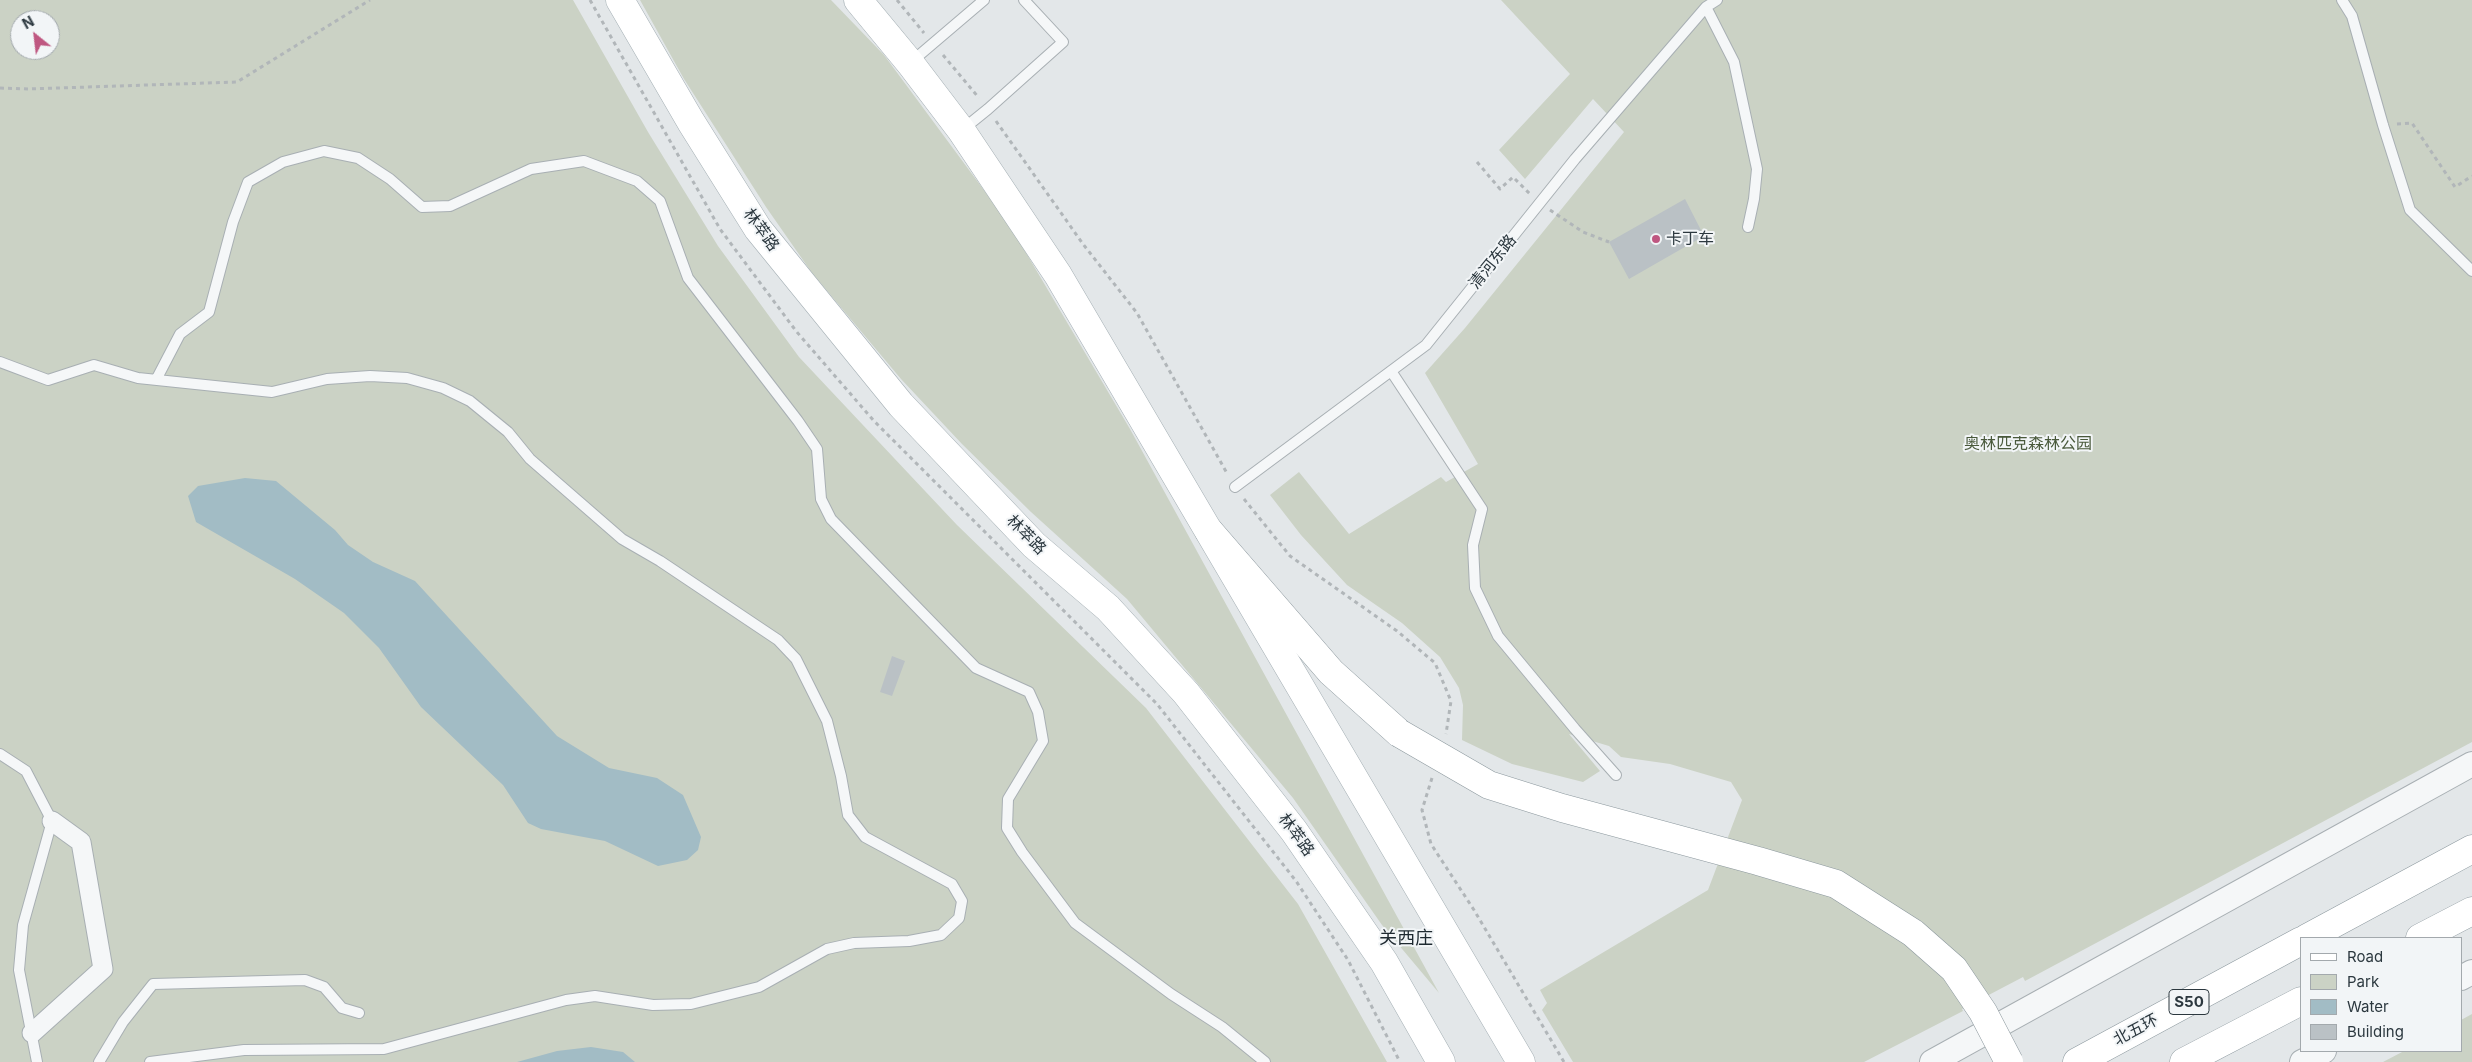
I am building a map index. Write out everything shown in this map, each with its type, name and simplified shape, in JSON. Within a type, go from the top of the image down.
[{"type":"main road","name":"林萃路","points":[[620,0],[691,122],[758,229],[901,405],[1034,545],[1108,608],[1186,693],[1300,839],[1384,962],[1441,1062]]},
{"type":"main road","points":[[858,0],[910,63],[961,130],[1058,275],[1521,1062]]},
{"type":"main road","points":[[1209,530],[1331,672],[1399,733],[1489,786],[1836,884],[1913,933],[1954,969],[1983,1012],[2009,1062]]},
{"type":"main road","points":[[2309,937],[2472,849]]},
{"type":"main road","points":[[2422,937],[2472,911]]},
{"type":"main road","name":"北五环","points":[[2077,1062],[2300,943]]},
{"type":"main road","points":[[2184,1062],[2300,1002]]},
{"type":"street","points":[[1932,1062],[2472,764]]},
{"type":"street","points":[[32,1033],[103,969],[81,842],[52,821]]},
{"type":"street","points":[[2302,1062],[2322,1052]]},
{"type":"lane","points":[[910,63],[984,0]]},
{"type":"lane","points":[[961,130],[988,109],[1063,42],[1024,0]]},
{"type":"lane","name":"清河东路","points":[[1235,487],[1426,345],[1540,203],[1706,8],[1717,0]]},
{"type":"lane","points":[[2342,0],[2352,16],[2382,125],[2410,210],[2472,271]]},
{"type":"lane","points":[[1706,8],[1734,62],[1757,169],[1754,199],[1748,227]]},
{"type":"lane","points":[[156,380],[180,334],[209,312],[233,222],[248,182],[283,162],[324,151],[358,158],[390,179],[422,207],[450,206],[531,169],[584,161],[636,181],[660,202],[688,278],[798,421],[817,449],[821,500],[831,519],[976,668],[1029,692],[1038,712],[1043,741],[1008,799],[1007,828],[1022,852],[1075,923],[1171,994],[1222,1027],[1265,1062]]},
{"type":"lane","points":[[0,362],[48,380],[94,365],[138,378],[272,392],[327,379],[370,376],[397,378],[443,388],[470,401],[508,432],[530,459],[622,539],[660,561],[778,640],[796,659],[827,721],[841,776],[848,815],[865,838],[952,884],[962,901],[959,918],[941,935],[909,941],[854,944],[827,949],[759,986],[691,1004],[653,1005],[595,996],[566,1000],[384,1048],[244,1050],[150,1062]]},
{"type":"lane","points":[[1391,371],[1482,509],[1473,545],[1475,588],[1498,636],[1616,775]]},
{"type":"lane","points":[[0,754],[26,772],[52,821],[23,925],[19,970],[37,1062]]},
{"type":"lane","points":[[99,1062],[123,1022],[153,984],[305,980],[324,987],[342,1008],[359,1013]]},
{"type":"path","points":[[0,88],[28,89],[237,82],[370,0]]},
{"type":"path","points":[[897,0],[988,109],[1083,244],[1137,313],[1235,487],[1290,556],[1397,631],[1435,663],[1450,701],[1445,743]]},
{"type":"path","points":[[2382,125],[2412,123],[2455,187],[2472,176]]},
{"type":"path","points":[[1477,162],[1500,189],[1513,177],[1540,203],[1583,232],[1609,242]]},
{"type":"path","points":[[1432,776],[1422,810],[1431,844],[1474,910],[1564,1062]]},
{"type":"green space","points":[[0,0],[573,0],[648,132],[718,246],[799,357],[957,525],[1146,708],[1298,904],[1387,1062],[0,1062]]},
{"type":"green space","points":[[640,0],[831,0],[884,55],[1009,224],[1130,429],[1439,993],[1382,925],[1293,798],[1127,599],[1031,512],[962,444],[901,379],[812,273],[766,207],[684,79]]},
{"type":"green space","name":"奥林匹克森林公园","points":[[1501,0],[2472,0],[2472,742],[2025,981],[2023,977],[1962,1009],[1963,1011],[1864,1062],[1573,1062],[1542,1010],[1547,1003],[1540,990],[1708,890],[1742,800],[1731,782],[1670,764],[1621,757],[1609,746],[1569,734],[1600,771],[1583,782],[1512,764],[1462,740],[1463,705],[1459,688],[1440,657],[1402,623],[1347,585],[1301,535],[1270,495],[1299,472],[1349,534],[1441,477],[1446,482],[1478,464],[1425,373],[1465,328],[1624,132],[1593,99],[1525,179],[1499,150],[1570,74]]},
{"type":"green space","points":[[2472,1014],[2472,1062],[2383,1062],[2402,1052],[2462,1052],[2462,1019]]},
{"type":"water","points":[[245,478],[276,481],[335,530],[348,545],[373,562],[415,581],[557,736],[609,768],[657,778],[683,795],[701,837],[698,850],[687,860],[658,866],[605,841],[541,829],[528,823],[503,785],[421,707],[379,648],[344,613],[295,579],[196,522],[188,496],[198,486]]},
{"type":"water","points":[[591,1047],[623,1052],[635,1062],[517,1062],[557,1051]]},
{"type":"building","name":"卡丁车","points":[[1685,199],[1704,236],[1629,279],[1609,242]]},
{"type":"building","points":[[892,656],[905,661],[892,696],[880,692]]},
{"type":"place","name":"卡丁车","points":[[1656,239]]},
{"type":"district","name":"关西庄","points":[[1406,939]]}]
